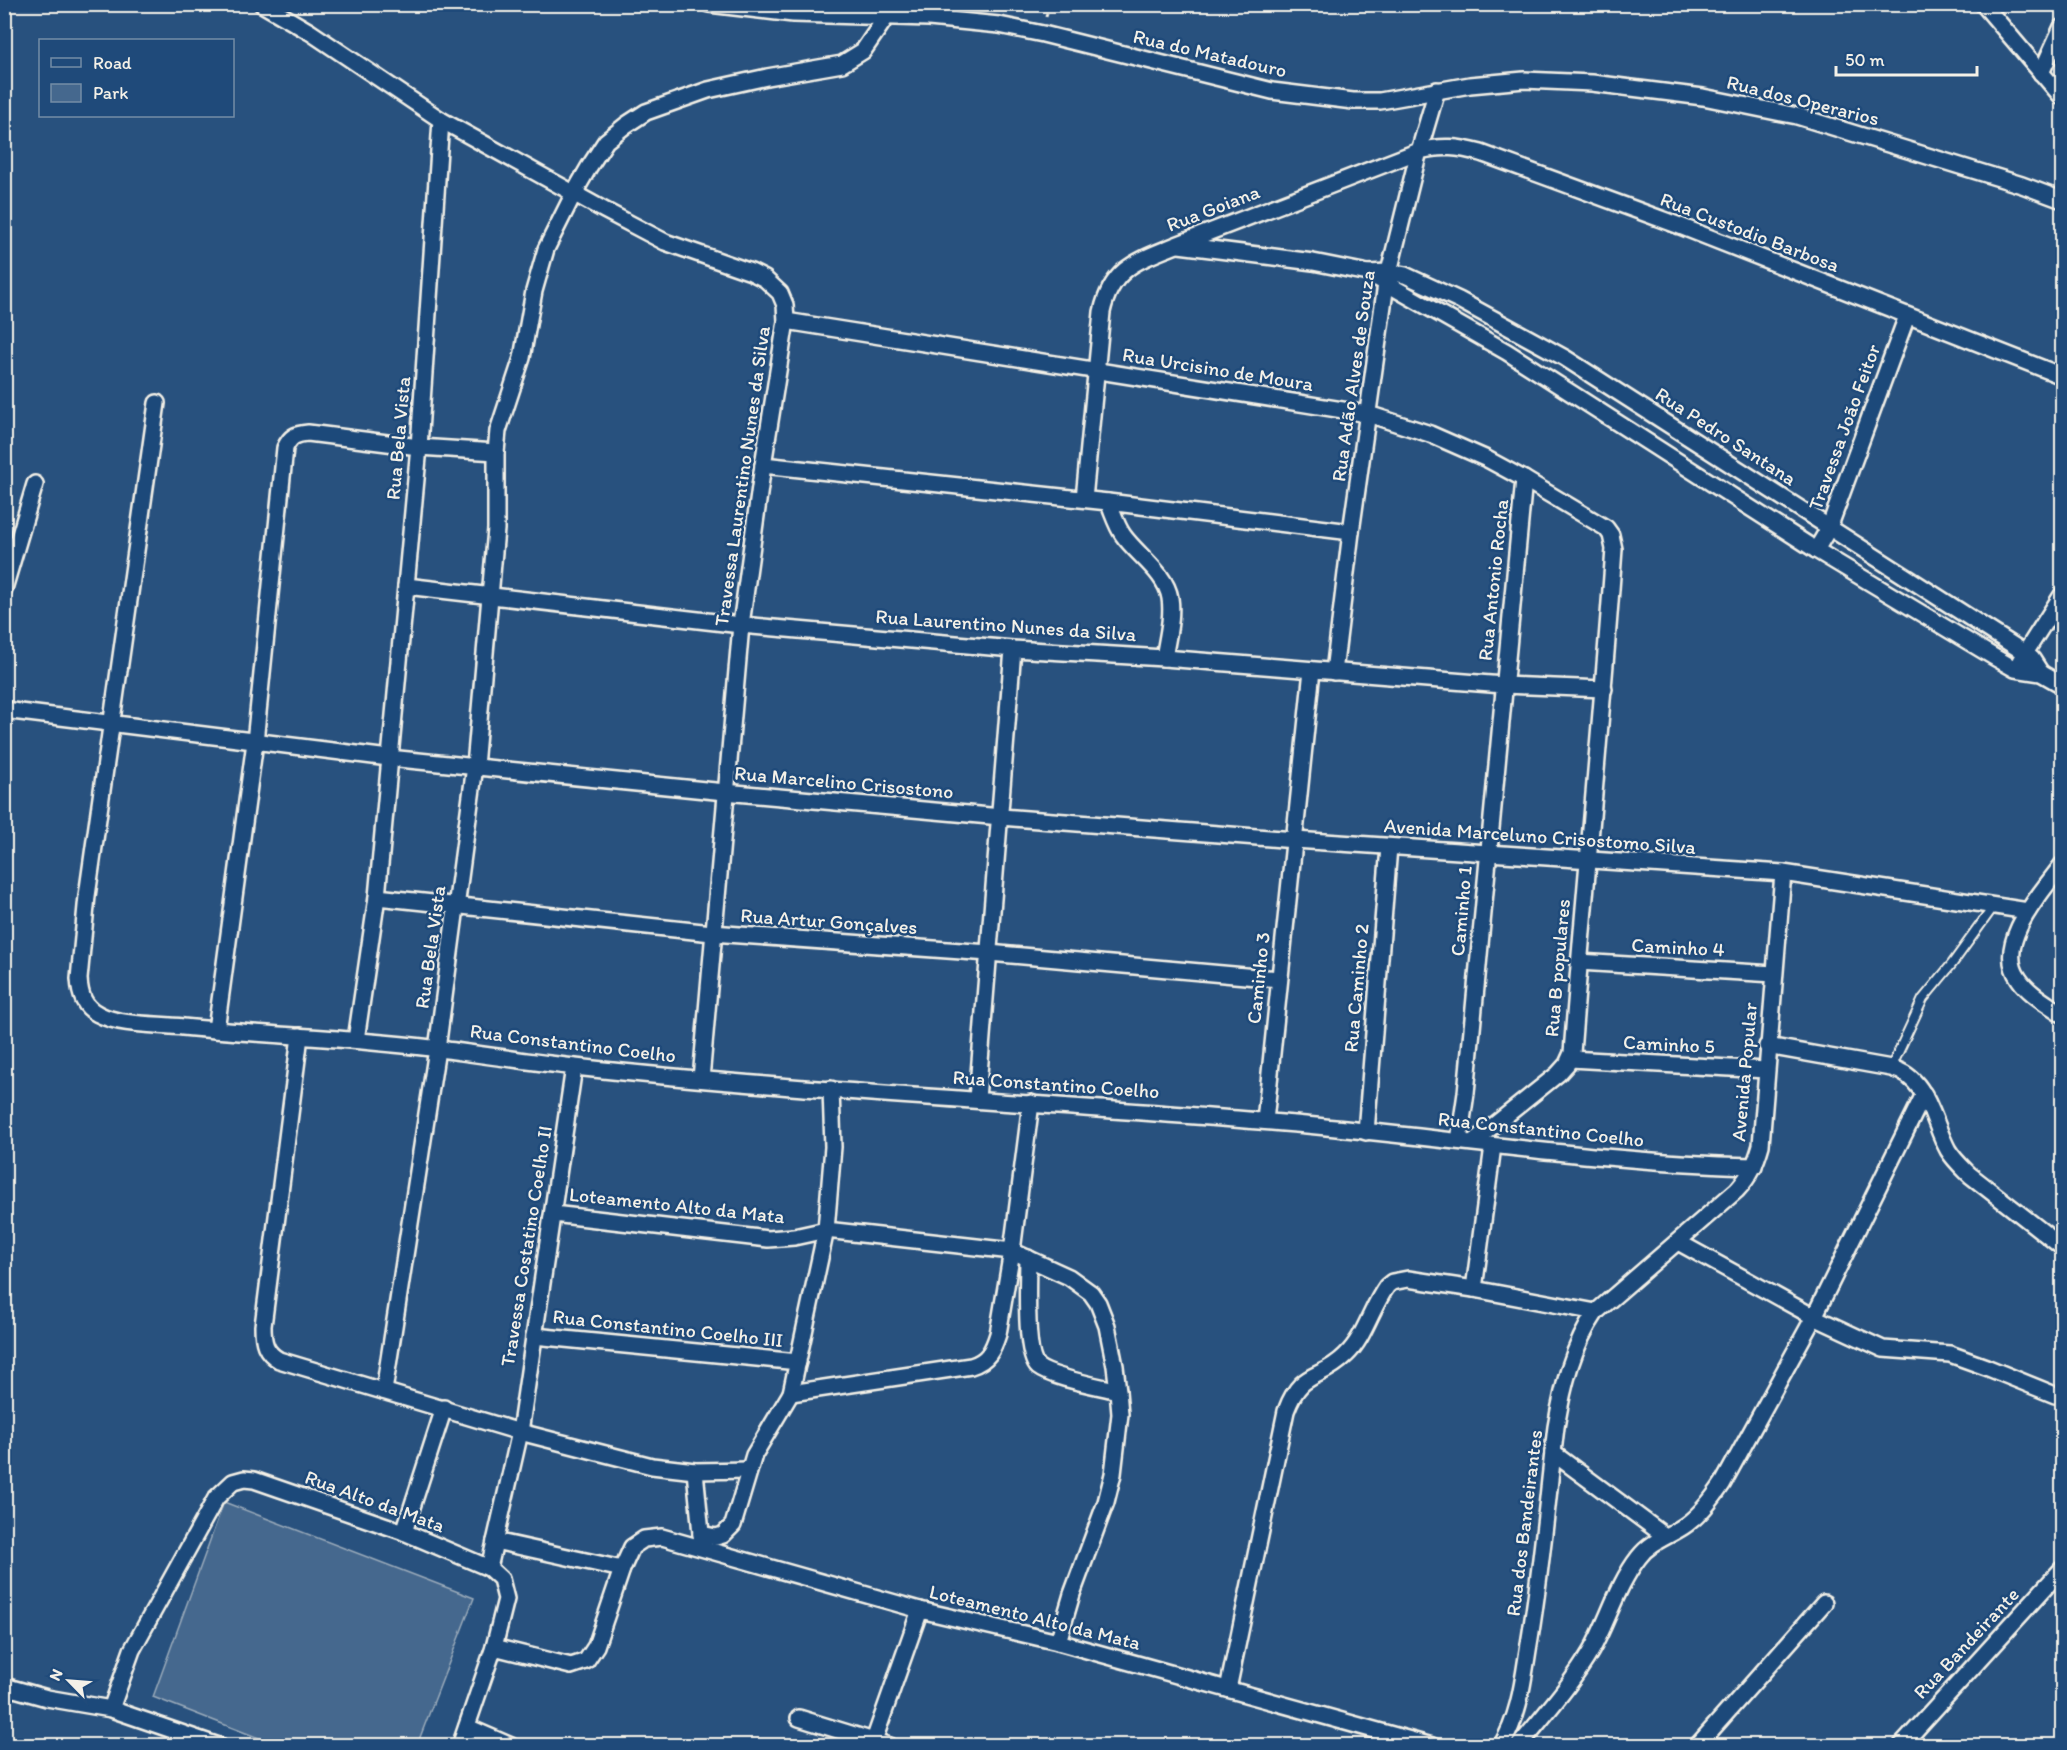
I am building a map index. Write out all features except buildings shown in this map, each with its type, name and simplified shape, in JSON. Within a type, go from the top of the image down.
[{"type":"street","name":"Travessa Laurentino Nunes da Silva","points":[[262,4],[310,32],[441,120],[573,193],[665,242],[765,279],[780,293],[785,305],[786,321],[741,625],[712,933],[701,1079]]},
{"type":"street","name":"Rua do Matadouro","points":[[709,4],[793,14],[887,16],[968,22],[1036,32],[1272,91],[1353,101],[1380,101],[1470,85],[1524,80]]},
{"type":"street","points":[[1983,4],[2062,98]]},
{"type":"street","name":"Rua Bela Vista","points":[[384,1391],[437,1049],[475,766],[497,507],[496,452],[503,414],[522,358],[534,291],[543,260],[573,193],[606,141],[646,112],[728,85],[842,64],[863,51],[887,16]]},
{"type":"street","points":[[2041,73],[2062,27]]},
{"type":"street","name":"Rua dos Operarios","points":[[1524,80],[1634,87],[1765,108],[2011,182],[2062,200]]},
{"type":"street","name":"Rua Adão Alves de Souza","points":[[1334,672],[1351,532],[1387,278],[1437,90]]},
{"type":"street","name":"Rua Bela Vista","points":[[356,1040],[377,897],[419,447],[441,120]]},
{"type":"street","name":"Rua Custodio Barbosa","points":[[1419,151],[1437,146],[1481,153],[1680,226],[2062,376]]},
{"type":"street","name":"Rua Goiana","points":[[1084,499],[1102,312],[1110,285],[1129,267],[1176,245],[1419,151]]},
{"type":"street","name":"Rua Pedro Santana","points":[[1176,245],[1313,262],[1387,278],[1552,380],[1816,550],[2015,669],[2041,673],[2062,685]]},
{"type":"street","name":"Rua Pedro Santana","points":[[1387,278],[1405,275],[1460,300],[1565,358],[2025,653],[2036,663],[2041,673]]},
{"type":"street","name":"Travessa João Feitor","points":[[1816,550],[1829,528],[1907,316]]},
{"type":"street","points":[[786,321],[1096,371]]},
{"type":"street","name":"Rua Urcisino de Moura","points":[[1096,371],[1368,414],[1449,442],[1524,479],[1600,524],[1611,535],[1613,541]]},
{"type":"street","name":"Rua Constantino Coelho","points":[[157,403],[87,896],[79,979],[84,1002],[96,1014],[114,1020],[356,1040],[574,1067],[701,1079],[1265,1121],[1655,1162],[1754,1167]]},
{"type":"street","points":[[216,1030],[255,742],[285,448],[290,438],[308,433],[419,447],[496,452]]},
{"type":"street","points":[[763,465],[1084,499],[1351,532]]},
{"type":"street","name":"Rua Antonio Rocha","points":[[1503,685],[1524,479]]},
{"type":"street","points":[[4,589],[35,484]]},
{"type":"street","points":[[1108,502],[1124,536],[1168,591],[1170,609],[1164,658]]},
{"type":"street","name":"Rua B populares","points":[[1466,1142],[1558,1074],[1570,1059],[1604,689],[1613,541]]},
{"type":"street","name":"Rua Laurentino Nunes da Silva","points":[[406,586],[741,625],[1013,649],[1164,658],[1503,685],[1604,689]]},
{"type":"street","points":[[2015,669],[2062,596]]},
{"type":"street","points":[[977,1100],[1013,649]]},
{"type":"street","name":"Caminho 3","points":[[1265,1121],[1312,670]]},
{"type":"street","name":"Caminho 1","points":[[1466,1142],[1466,1093],[1503,685]]},
{"type":"street","points":[[4,710],[389,758]]},
{"type":"street","name":"Rua Marcelino Crisostono","points":[[389,758],[1001,817],[1295,840]]},
{"type":"street","name":"Avenida Marceluno Crisostomo Silva","points":[[1295,840],[1783,873],[2028,911]]},
{"type":"street","name":"Rua Caminho 2","points":[[1366,1132],[1389,847]]},
{"type":"street","points":[[2062,865],[2028,911],[2012,949],[2014,971],[2026,988],[2062,1014]]},
{"type":"street","name":"Avenida Popular","points":[[1596,1312],[1737,1190],[1754,1167],[1761,1145],[1767,1046],[1783,873]]},
{"type":"street","name":"Rua Artur Gonçalves","points":[[377,897],[712,933],[989,953],[1279,979]]},
{"type":"street","name":"Caminho 4","points":[[1579,962],[1774,974]]},
{"type":"street","points":[[300,1036],[263,1326],[263,1339],[271,1355],[279,1360],[520,1432],[652,1466],[695,1471],[749,1470]]},
{"type":"street","points":[[1767,1046],[1891,1068],[1912,1077],[1924,1094],[1948,1150],[1957,1163],[2062,1247]]},
{"type":"street","name":"Caminho 5","points":[[1570,1059],[1766,1070]]},
{"type":"street","name":"Travessa Costatino Coelho II","points":[[489,1568],[520,1432],[574,1067]]},
{"type":"street","points":[[494,1647],[571,1666],[586,1661],[596,1646],[622,1569],[632,1547],[644,1539],[662,1537],[701,1541],[728,1532],[736,1518],[754,1455],[791,1393],[826,1230],[833,1147],[831,1089]]},
{"type":"street","points":[[1519,1746],[1574,1677],[1591,1650],[1627,1575],[1639,1558],[1651,1545],[1689,1523],[1724,1483],[1814,1317],[1924,1094]]},
{"type":"street","points":[[791,1393],[979,1364],[990,1353],[998,1334],[1012,1251],[1031,1103]]},
{"type":"street","points":[[1474,1289],[1493,1146]]},
{"type":"street","name":"Loteamento Alto da Mata","points":[[553,1214],[768,1239],[794,1237],[826,1230],[1012,1251],[1069,1277],[1090,1293],[1098,1303],[1107,1326],[1115,1366],[1120,1414],[1113,1474],[1106,1502],[1072,1594],[1058,1642]]},
{"type":"street","points":[[1678,1242],[1814,1317],[1883,1349],[1950,1354],[2055,1395]]},
{"type":"street","points":[[1028,1258],[1029,1343],[1034,1362],[1045,1371],[1118,1391]]},
{"type":"street","points":[[1228,1689],[1291,1396],[1308,1378],[1334,1365],[1345,1356],[1354,1345],[1387,1286],[1392,1281],[1408,1279],[1596,1312]]},
{"type":"street","name":"Rua dos Bandeirantes","points":[[1505,1744],[1516,1711],[1525,1671],[1561,1401],[1568,1371],[1585,1328],[1596,1312]]},
{"type":"street","name":"Rua Constantino Coelho III","points":[[534,1336],[798,1362]]},
{"type":"street","points":[[404,1532],[444,1408]]},
{"type":"street","points":[[1553,1453],[1665,1536]]},
{"type":"street","points":[[695,1471],[701,1541]]},
{"type":"street","name":"Rua Alto da Mata","points":[[111,1709],[132,1650],[216,1498],[233,1482],[244,1479],[261,1483],[404,1532],[489,1568]]},
{"type":"street","points":[[495,1540],[622,1569]]},
{"type":"street","name":"Loteamento Alto da Mata","points":[[701,1541],[920,1610],[1058,1642],[1432,1746]]},
{"type":"street","points":[[460,1746],[494,1647],[506,1599],[501,1579],[489,1568]]},
{"type":"street","name":"Rua Bandeirante","points":[[1901,1746],[2062,1569]]},
{"type":"street","points":[[1697,1746],[1824,1603]]},
{"type":"street","points":[[873,1743],[920,1610]]},
{"type":"street","points":[[4,1686],[47,1698],[111,1709],[219,1746]]},
{"type":"street","points":[[800,1718],[873,1743],[890,1746]]},
{"type":"street","points":[[466,1727],[511,1746]]},
{"type":"lane","points":[[1891,1068],[1923,999],[1953,964],[1994,906]]},
{"type":"green space","points":[[224,1502],[474,1598],[417,1745],[277,1745],[153,1697]]}]
